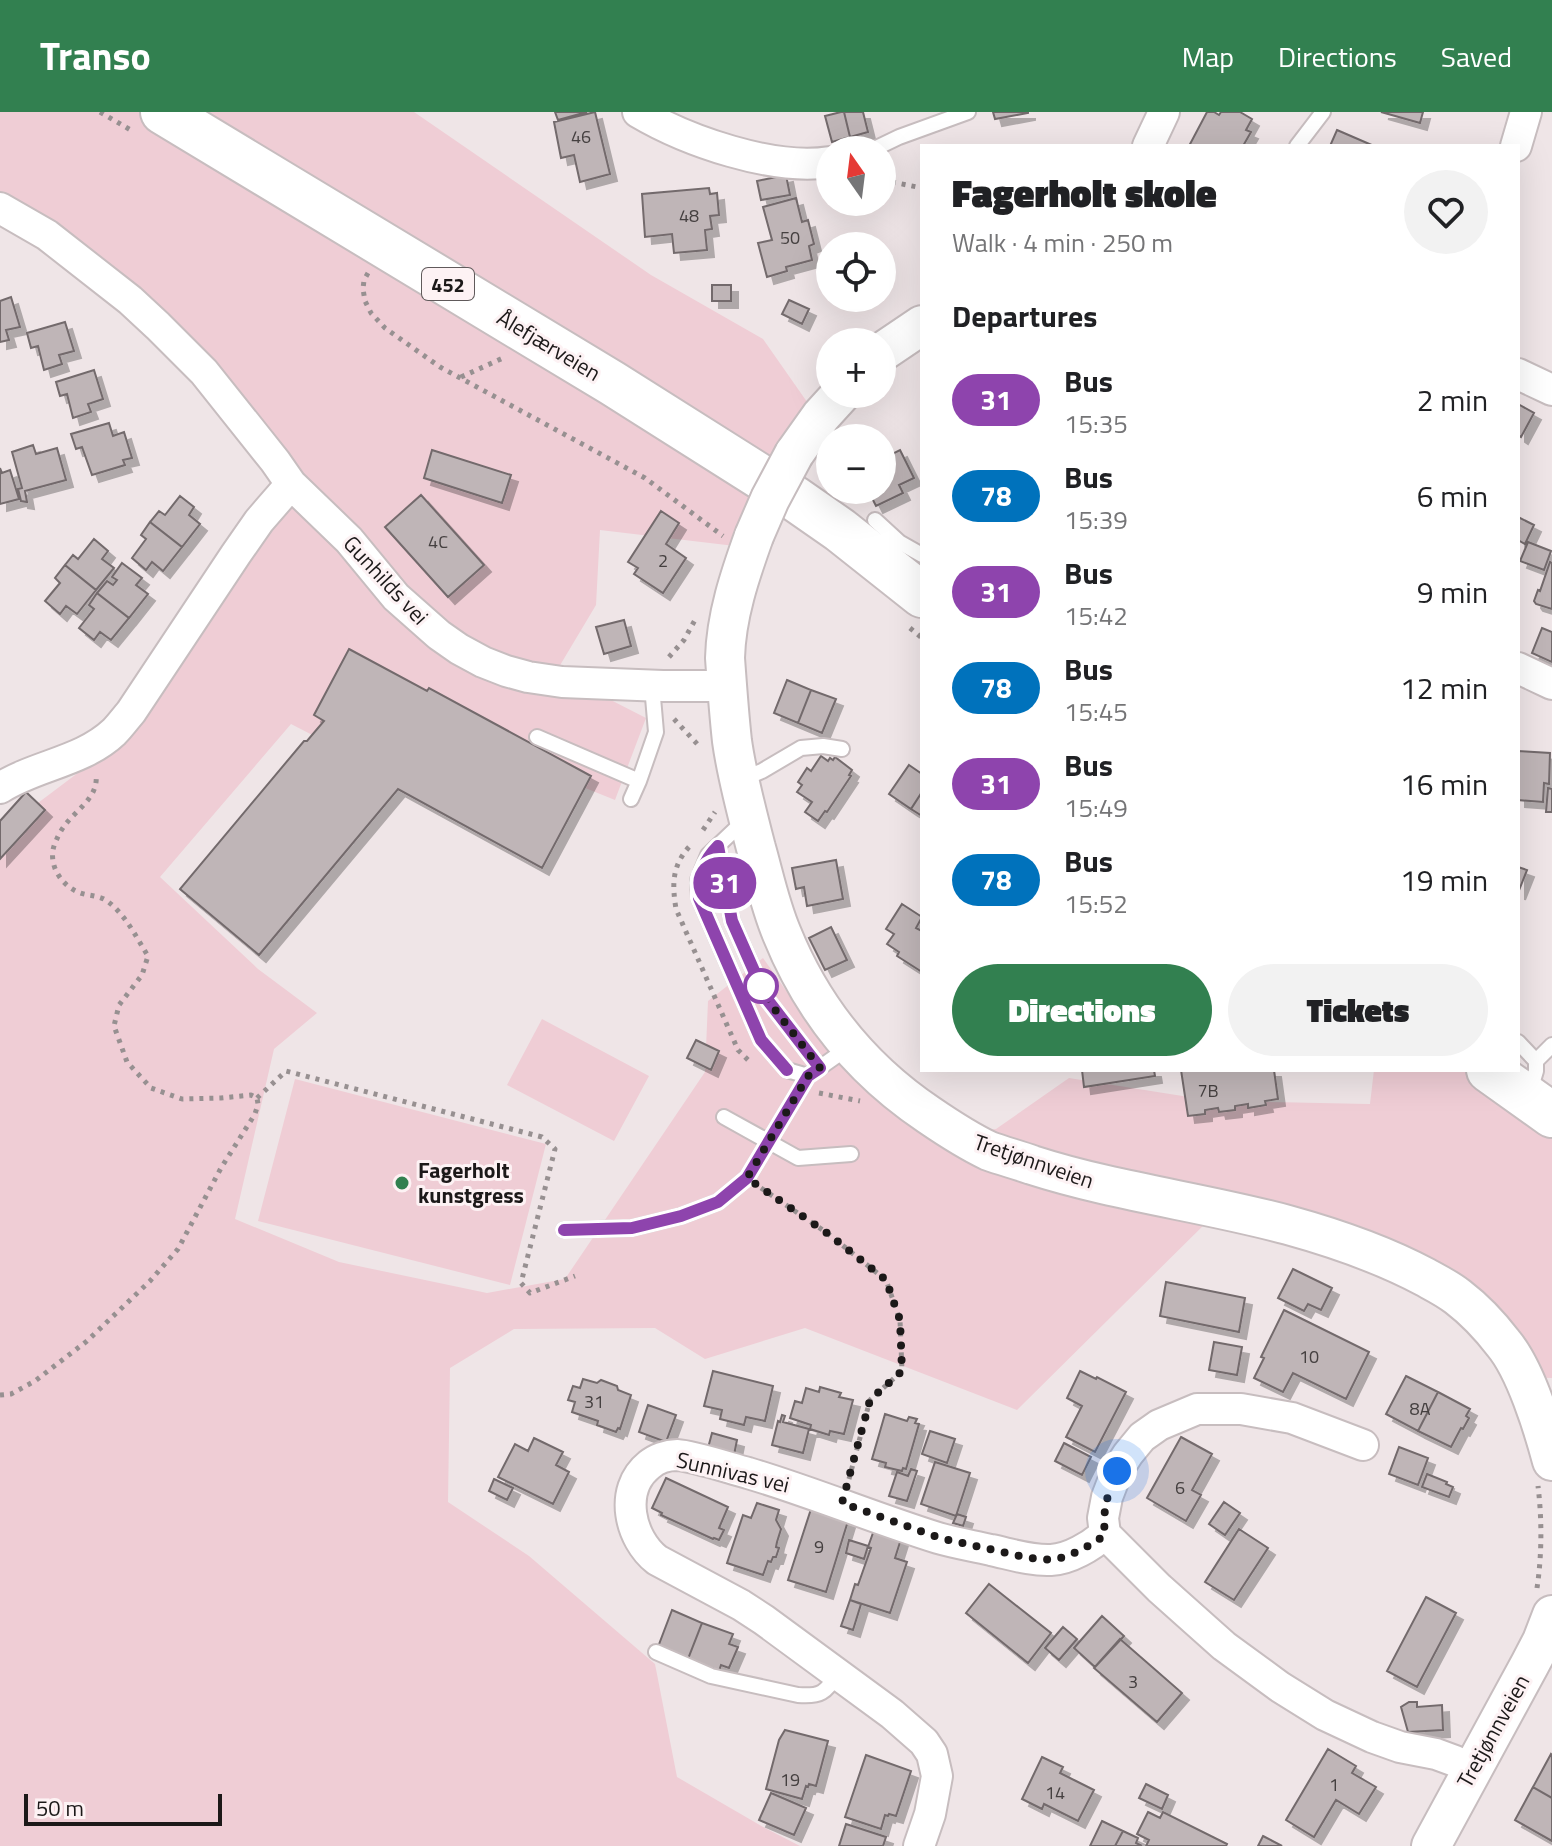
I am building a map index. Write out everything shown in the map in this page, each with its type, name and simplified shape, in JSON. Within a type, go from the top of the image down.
[{"type":"main road","name":"Ålefjærveien","points":[[163,112],[612,383],[794,498],[920,593]]},
{"type":"main road","points":[[1494,1072],[1535,1088]]},
{"type":"street","points":[[638,112],[671,130],[711,145],[799,164],[816,163]]},
{"type":"street","points":[[1149,144],[1164,112]]},
{"type":"street","points":[[1517,144],[1526,112]]},
{"type":"street","name":"Gunhilds vei","points":[[0,208],[47,235],[158,326],[204,372],[291,484],[349,540],[396,597],[459,649],[483,662],[528,677],[593,684],[727,686]]},
{"type":"street","points":[[896,343],[920,326]]},
{"type":"street","points":[[1520,375],[1551,390]]},
{"type":"street","name":"Tretjønnveien","points":[[828,408],[794,454],[770,499],[739,536],[725,658],[732,742],[748,817],[781,931],[826,1017],[826,1064],[869,1067],[902,1097],[990,1151],[1126,1190],[1255,1216],[1316,1233],[1401,1264],[1441,1286],[1473,1310],[1512,1355],[1520,1371],[1544,1469]]},
{"type":"street","points":[[0,788],[15,778],[92,748],[116,730],[259,521],[291,484]]},
{"type":"street","points":[[1520,669],[1552,684]]},
{"type":"street","points":[[1363,1445],[1292,1418],[1241,1409],[1197,1409],[1159,1425],[1142,1437],[1128,1454],[1117,1471],[1107,1497],[1103,1518],[1105,1534],[1224,1646],[1280,1687],[1325,1715],[1372,1737],[1400,1747],[1436,1754],[1471,1770]]},
{"type":"street","name":"Sunnivas vei","points":[[919,1846],[930,1814],[937,1776],[932,1754],[924,1742],[838,1674],[741,1605],[646,1551],[635,1530],[630,1507],[632,1489],[641,1473],[651,1464],[679,1455],[799,1488],[940,1538],[1029,1558],[1052,1560],[1068,1556],[1105,1534]]},
{"type":"street","name":"Tretjønnveien","points":[[1431,1846],[1536,1653],[1544,1606]]},
{"type":"lane","points":[[896,139],[968,112]]},
{"type":"lane","points":[[1299,144],[1323,112]]},
{"type":"lane","points":[[875,520],[899,542],[920,554]]},
{"type":"lane","points":[[631,799],[656,732],[652,686]]},
{"type":"lane","points":[[537,737],[639,781]]},
{"type":"lane","points":[[739,780],[762,771],[801,748],[823,746],[842,749]]},
{"type":"lane","points":[[748,817],[708,855],[698,880],[699,898],[761,1040],[787,1070],[826,1064]]},
{"type":"lane","points":[[718,846],[732,921],[766,998],[826,1064]]},
{"type":"lane","points":[[1535,1088],[1552,1045]]},
{"type":"lane","points":[[1520,1047],[1535,1088]]},
{"type":"lane","points":[[564,1230],[632,1228],[681,1216],[718,1202],[747,1178],[826,1064]]},
{"type":"lane","points":[[724,1117],[798,1158],[851,1154]]},
{"type":"lane","points":[[656,1652],[711,1676],[798,1695],[821,1694],[838,1674]]},
{"type":"path","points":[[896,183],[920,188]]},
{"type":"path","points":[[368,273],[363,289],[365,301],[377,322],[440,367],[645,478],[739,536]]},
{"type":"path","points":[[460,378],[506,357]]},
{"type":"path","points":[[92,748],[97,783],[86,803],[65,825],[53,846],[53,865],[62,882],[77,892],[104,898],[122,915],[148,956],[142,975],[119,1005],[114,1026],[127,1062],[151,1088],[182,1099],[241,1095],[257,1098]]},
{"type":"path","points":[[257,1098],[286,1071],[542,1137],[555,1149],[521,1283],[530,1293],[575,1276]]},
{"type":"path","points":[[0,1395],[22,1389],[87,1341],[141,1290],[178,1249],[221,1168],[255,1114],[257,1098]]},
{"type":"path","points":[[747,1178],[827,1233],[886,1280],[900,1320],[902,1371],[870,1400],[842,1503]]},
{"type":"path","points":[[1544,1469],[1539,1575],[1544,1606]]},
{"type":"shaded area","points":[[0,112],[414,112],[651,275],[763,339],[812,409],[735,546],[600,530],[596,605],[556,672],[646,718],[615,800],[523,763],[355,757],[291,724],[160,877],[258,969],[317,1013],[274,1049],[235,1219],[339,1262],[487,1293],[565,1279],[705,1072],[708,1001],[763,958],[821,1040],[941,1136],[996,1129],[1069,1078],[1214,1101],[1370,1104],[1374,1072],[1494,1072],[1552,1104],[1552,1378],[1516,1377],[1506,1351],[1373,1251],[1216,1213],[1017,1410],[805,1328],[705,1359],[655,1328],[514,1329],[450,1368],[448,1502],[529,1556],[655,1664],[677,1777],[800,1846],[0,1846],[0,822],[26,812],[99,757],[281,483],[177,355],[0,216]]},
{"type":"shaded area","points":[[542,1019],[649,1076],[614,1141],[507,1085]]},
{"type":"shaded area","name":"Fagerholt kunstgress","points":[[295,1079],[546,1144],[510,1285],[258,1221]]},
{"type":"building","points":[[555,112],[587,112],[558,120]]},
{"type":"building","points":[[595,112],[610,174],[580,182],[574,155],[561,158],[554,122]]},
{"type":"building","points":[[844,112],[850,136],[830,136],[825,116]]},
{"type":"building","points":[[844,112],[863,112],[868,132],[850,136]]},
{"type":"building","points":[[993,112],[1028,112],[1028,113],[995,119]]},
{"type":"building","points":[[1207,112],[1219,115],[1221,112],[1240,112],[1252,119],[1246,130],[1251,132],[1244,144],[1190,144]]},
{"type":"building","points":[[1381,112],[1423,112],[1420,123]]},
{"type":"building","points":[[1337,130],[1369,144],[1331,144]]},
{"type":"building","points":[[786,175],[790,195],[761,200],[757,181]]},
{"type":"building","points":[[709,188],[710,194],[717,193],[719,215],[710,216],[712,229],[705,230],[707,250],[674,253],[672,234],[645,237],[642,194]]},
{"type":"building","points":[[796,198],[802,222],[808,220],[814,244],[809,246],[812,260],[786,267],[787,271],[767,277],[758,243],[772,240],[763,207]]},
{"type":"building","points":[[712,285],[731,285],[731,301],[712,301]]},
{"type":"building","points":[[11,297],[20,327],[6,330],[9,340],[0,342],[0,301]]},
{"type":"building","points":[[789,300],[809,309],[802,324],[782,314]]},
{"type":"building","points":[[65,322],[74,351],[59,355],[62,364],[44,370],[38,346],[31,348],[27,333]]},
{"type":"building","points":[[94,370],[103,399],[88,404],[91,412],[73,418],[67,394],[60,396],[56,382]]},
{"type":"building","points":[[1520,405],[1534,413],[1520,436]]},
{"type":"building","points":[[109,423],[113,436],[124,432],[132,458],[123,460],[125,465],[92,475],[82,447],[76,449],[71,434]]},
{"type":"building","points":[[33,445],[36,454],[57,448],[66,480],[25,491],[27,502],[21,501],[18,489],[22,488],[12,452]]},
{"type":"building","points":[[432,450],[511,475],[502,503],[424,478]]},
{"type":"building","points":[[900,450],[914,478],[899,485],[903,493],[896,496],[896,452]]},
{"type":"building","points":[[0,468],[2,473],[10,470],[19,499],[0,504]]},
{"type":"building","points":[[421,495],[484,565],[448,597],[385,527]]},
{"type":"building","points":[[180,496],[194,507],[189,515],[200,524],[182,547],[150,522],[159,511],[165,515]]},
{"type":"building","points":[[661,511],[679,523],[666,544],[686,558],[663,593],[634,574],[638,568],[628,562]]},
{"type":"building","points":[[1520,518],[1534,525],[1525,544],[1520,541]]},
{"type":"building","points":[[150,522],[182,547],[163,571],[152,562],[146,570],[132,558],[146,539],[141,535]]},
{"type":"building","points":[[94,539],[108,551],[102,559],[114,568],[96,590],[65,565],[73,555],[78,559]]},
{"type":"building","points":[[1528,542],[1551,551],[1544,570],[1520,561]]},
{"type":"building","points":[[122,563],[142,578],[136,585],[148,594],[129,618],[97,593],[107,581],[113,585],[117,580],[112,577]]},
{"type":"building","points":[[1552,563],[1552,609],[1534,601]]},
{"type":"building","points":[[65,565],[96,590],[77,614],[66,606],[60,614],[45,601],[60,583],[55,578]]},
{"type":"building","points":[[97,593],[129,618],[111,640],[100,632],[94,640],[79,628],[94,609],[89,605]]},
{"type":"building","points":[[624,620],[631,646],[604,654],[596,627]]},
{"type":"building","points":[[1542,628],[1552,632],[1552,662],[1532,653]]},
{"type":"building","points":[[349,649],[427,691],[429,688],[591,776],[542,868],[398,789],[259,955],[180,889],[324,721],[314,715]]},
{"type":"building","points":[[787,680],[811,690],[798,723],[774,713]]},
{"type":"building","points":[[811,690],[836,699],[822,733],[798,723]]},
{"type":"building","points":[[1520,751],[1550,753],[1549,784],[1544,783],[1543,802],[1520,800]]},
{"type":"building","points":[[821,756],[828,761],[835,757],[852,770],[827,812],[818,821],[805,812],[812,802],[797,792],[802,785],[798,782],[807,768],[811,771]]},
{"type":"building","points":[[909,765],[920,773],[920,795],[911,809],[889,794]]},
{"type":"building","points":[[1548,788],[1552,789],[1552,812],[1546,812]]},
{"type":"building","points":[[26,792],[45,810],[0,859],[0,821]]},
{"type":"building","points":[[920,795],[920,815],[911,809]]},
{"type":"building","points":[[836,860],[843,899],[807,906],[804,887],[796,889],[792,868]]},
{"type":"building","points":[[1520,868],[1527,870],[1520,888]]},
{"type":"building","points":[[902,904],[920,916],[916,928],[920,930],[920,971],[897,956],[899,952],[887,944],[894,934],[886,929]]},
{"type":"building","points":[[831,927],[847,960],[825,970],[809,938]]},
{"type":"building","points":[[696,1040],[719,1051],[711,1070],[687,1058]]},
{"type":"building","points":[[1082,1072],[1154,1072],[1155,1076],[1084,1087]]},
{"type":"building","points":[[1181,1072],[1274,1072],[1278,1099],[1265,1101],[1266,1105],[1248,1108],[1248,1104],[1219,1112],[1218,1108],[1205,1110],[1205,1114],[1188,1116]]},
{"type":"building","points":[[1293,1269],[1332,1288],[1321,1310],[1308,1304],[1304,1311],[1278,1298]]},
{"type":"building","points":[[1166,1282],[1245,1298],[1239,1332],[1160,1316]]},
{"type":"building","points":[[1284,1310],[1369,1352],[1346,1399],[1293,1373],[1283,1392],[1254,1378]]},
{"type":"building","points":[[1214,1342],[1242,1347],[1237,1375],[1209,1370]]},
{"type":"building","points":[[713,1371],[773,1386],[765,1421],[746,1417],[744,1425],[720,1419],[722,1410],[704,1406]]},
{"type":"building","points":[[1080,1371],[1126,1392],[1095,1452],[1066,1437],[1082,1406],[1067,1398]]},
{"type":"building","points":[[1406,1376],[1438,1392],[1418,1431],[1386,1414]]},
{"type":"building","points":[[583,1379],[597,1383],[601,1380],[631,1395],[620,1429],[616,1432],[597,1425],[598,1421],[572,1412],[575,1402],[568,1400],[573,1386],[580,1388]]},
{"type":"building","points":[[820,1387],[853,1400],[844,1434],[830,1431],[829,1435],[790,1418],[795,1401],[802,1403],[806,1388],[819,1392]]},
{"type":"building","points":[[1438,1392],[1470,1409],[1466,1416],[1469,1418],[1451,1447],[1418,1431]]},
{"type":"building","points":[[648,1405],[676,1415],[666,1442],[639,1432]]},
{"type":"building","points":[[885,1414],[907,1421],[909,1417],[917,1419],[915,1423],[919,1424],[906,1469],[902,1471],[885,1467],[886,1463],[872,1459]]},
{"type":"building","points":[[782,1415],[785,1416],[783,1422],[809,1429],[803,1453],[772,1445]]},
{"type":"building","points":[[930,1431],[955,1439],[947,1463],[922,1454]]},
{"type":"building","points":[[712,1433],[737,1440],[734,1455],[708,1448]]},
{"type":"building","points":[[1181,1437],[1212,1454],[1192,1490],[1201,1495],[1186,1521],[1147,1498]]},
{"type":"building","points":[[534,1438],[563,1452],[556,1465],[569,1472],[553,1504],[498,1477],[515,1444],[528,1451]]},
{"type":"building","points":[[1064,1443],[1091,1457],[1082,1475],[1055,1461]]},
{"type":"building","points":[[1399,1447],[1428,1458],[1418,1485],[1389,1474]]},
{"type":"building","points":[[935,1462],[970,1473],[956,1516],[921,1504]]},
{"type":"building","points":[[911,1469],[917,1471],[907,1501],[889,1496],[897,1472],[908,1476]]},
{"type":"building","points":[[1427,1474],[1453,1487],[1449,1497],[1422,1487]]},
{"type":"building","points":[[666,1478],[728,1507],[719,1528],[724,1530],[719,1540],[661,1515],[652,1508]]},
{"type":"building","points":[[494,1479],[513,1488],[507,1500],[489,1491]]},
{"type":"building","points":[[1224,1502],[1240,1513],[1225,1535],[1209,1524]]},
{"type":"building","points":[[757,1503],[779,1510],[776,1520],[781,1529],[776,1557],[768,1561],[763,1575],[727,1563],[743,1515],[751,1518]]},
{"type":"building","points":[[811,1509],[848,1521],[826,1592],[788,1580]]},
{"type":"building","points":[[957,1514],[966,1517],[963,1526],[953,1523]]},
{"type":"building","points":[[1239,1529],[1268,1548],[1234,1600],[1205,1582]]},
{"type":"building","points":[[874,1530],[901,1539],[895,1558],[907,1562],[890,1613],[850,1600],[871,1548],[868,1547]]},
{"type":"building","points":[[849,1540],[868,1546],[864,1559],[846,1553]]},
{"type":"building","points":[[989,1584],[1051,1633],[1028,1663],[966,1613]]},
{"type":"building","points":[[1426,1597],[1456,1613],[1417,1687],[1387,1671]]},
{"type":"building","points":[[850,1600],[861,1604],[853,1630],[841,1626]]},
{"type":"building","points":[[672,1610],[702,1623],[688,1659],[658,1647]]},
{"type":"building","points":[[1102,1616],[1124,1636],[1095,1667],[1074,1648]]},
{"type":"building","points":[[702,1623],[733,1634],[729,1644],[738,1647],[729,1668],[721,1665],[719,1671],[688,1659]]},
{"type":"building","points":[[1063,1627],[1077,1639],[1059,1660],[1045,1648]]},
{"type":"building","points":[[1120,1639],[1182,1693],[1157,1722],[1094,1668]]},
{"type":"building","points":[[1417,1702],[1417,1707],[1442,1705],[1443,1730],[1408,1732],[1401,1707]]},
{"type":"building","points":[[785,1730],[828,1741],[816,1786],[806,1786],[802,1799],[766,1789],[779,1740]]},
{"type":"building","points":[[1328,1749],[1356,1766],[1352,1773],[1376,1787],[1359,1814],[1336,1800],[1314,1837],[1286,1820]]},
{"type":"building","points":[[866,1755],[911,1771],[896,1816],[885,1815],[881,1829],[845,1817]]},
{"type":"building","points":[[1552,1755],[1552,1798],[1533,1787]]},
{"type":"building","points":[[1042,1757],[1063,1767],[1060,1773],[1094,1790],[1078,1821],[1044,1804],[1042,1809],[1022,1799]]},
{"type":"building","points":[[1146,1784],[1168,1795],[1162,1809],[1139,1798]]},
{"type":"building","points":[[1533,1787],[1552,1798],[1552,1841],[1515,1820]]},
{"type":"building","points":[[771,1793],[806,1808],[794,1835],[759,1820]]},
{"type":"building","points":[[1148,1812],[1160,1818],[1163,1812],[1227,1844],[1146,1846],[1149,1840],[1137,1834]]},
{"type":"building","points":[[1102,1821],[1123,1831],[1115,1846],[1090,1846]]},
{"type":"building","points":[[846,1824],[886,1837],[883,1846],[839,1846]]},
{"type":"building","points":[[1123,1831],[1138,1838],[1136,1843],[1142,1846],[1115,1846]]},
{"type":"building","points":[[1263,1836],[1282,1846],[1258,1846]]},
{"type":"bus line","name":"31","points":[[564,1230],[632,1228],[681,1216],[718,1202],[747,1178],[808,1076],[820,1068],[766,998],[732,921],[718,846],[708,855],[698,880],[699,898],[761,1040],[787,1070]]},
{"type":"place","name":"Fagerholt kunstgress","points":[[402,1183]]},
{"type":"route","points":[[761,986],[766,998],[820,1068],[808,1076],[747,1178],[827,1233],[886,1280],[900,1320],[902,1371],[870,1400],[842,1503],[940,1538],[1029,1558],[1052,1560],[1068,1556],[1105,1534],[1103,1518],[1107,1497],[1117,1471]]}]
